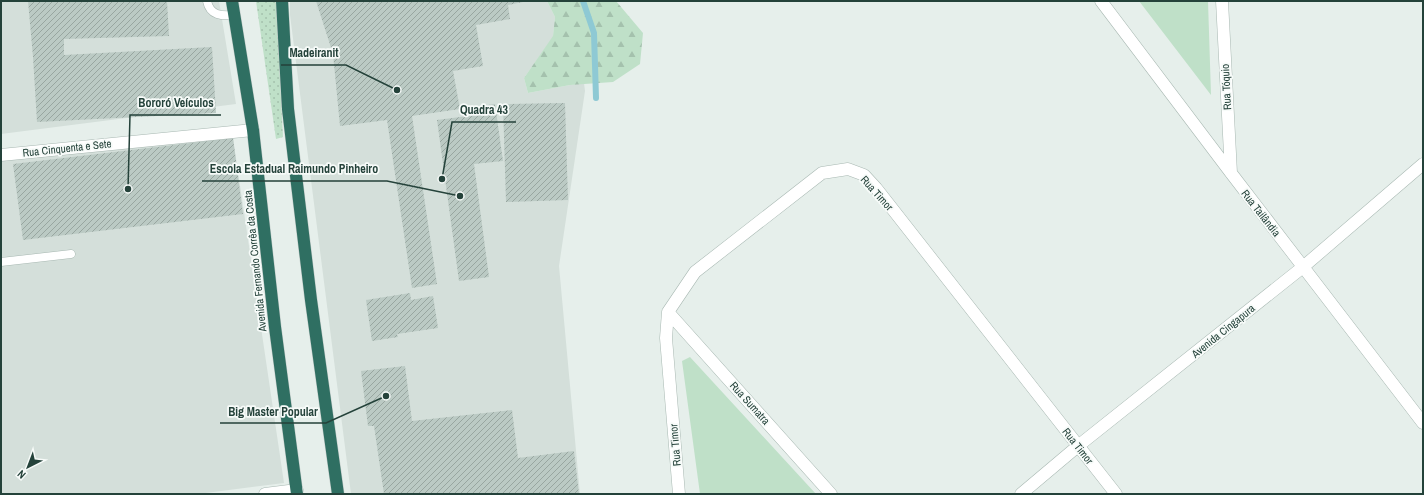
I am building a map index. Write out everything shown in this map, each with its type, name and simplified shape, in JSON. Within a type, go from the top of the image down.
[{"type":"highway","name":"Avenida Fernando Corrêa da Costa","points":[[232,1],[253,130],[297,492]]},
{"type":"highway","points":[[282,1],[288,109],[313,312],[338,494]]},
{"type":"street","name":"Rua Tailândia","points":[[1101,1],[1423,423]]},
{"type":"street","name":"Rua Tóquio","points":[[1222,1],[1231,173]]},
{"type":"street","name":"Rua Cinquenta e Sete","points":[[1,155],[253,130]]},
{"type":"street","name":"Avenida Cingapura","points":[[1021,494],[1078,446],[1303,267],[1423,164]]},
{"type":"street","name":"Rua Timor","points":[[679,494],[666,338],[668,312],[696,272],[822,173],[848,169],[864,175],[876,188],[1116,494]]},
{"type":"street","name":"Rua Sumatra","points":[[668,312],[831,494]]},
{"type":"street","points":[[265,494],[297,492]]},
{"type":"lane","points":[[207,1],[214,14],[222,16],[234,15]]},
{"type":"lane","points":[[1,262],[71,254]]},
{"type":"shaded area","points":[[1,1],[219,1],[236,104],[1,134]]},
{"type":"shaded area","points":[[290,1],[547,1],[555,17],[553,37],[524,78],[528,93],[584,83],[585,91],[559,266],[580,494],[351,494],[290,15]]},
{"type":"shaded area","points":[[233,138],[284,483],[198,494],[1,494],[1,159]]},
{"type":"green space","points":[[256,1],[276,1],[283,137],[276,139]]},
{"type":"green space","points":[[547,1],[616,1],[643,33],[640,64],[613,82],[570,85],[528,93],[524,78],[553,36],[555,17]]},
{"type":"green space","points":[[1139,1],[1208,1],[1211,95]]},
{"type":"green space","points":[[690,357],[816,494],[700,494],[682,361]]},
{"type":"building","points":[[28,1],[167,1],[169,36],[64,39],[64,55],[212,47],[216,113],[37,122]]},
{"type":"building","points":[[316,1],[528,1],[508,5],[510,19],[476,25],[483,66],[453,71],[460,109],[412,116],[437,284],[412,288],[387,120],[340,126],[333,54]]},
{"type":"building","points":[[565,103],[568,200],[506,202],[503,104]]},
{"type":"building","points":[[495,104],[503,161],[474,164],[489,277],[459,281],[437,120],[468,116],[467,108]]},
{"type":"building","points":[[233,138],[243,214],[23,240],[13,164]]},
{"type":"building","points":[[410,293],[411,300],[433,296],[438,328],[397,334],[398,337],[372,341],[366,300]]},
{"type":"building","points":[[405,366],[412,421],[512,410],[518,458],[574,451],[579,494],[384,494],[374,426],[368,426],[361,371]]},
{"type":"waterway","points":[[583,1],[594,33],[596,98]]},
{"type":"place","name":"Madeiranit","points":[[397,90]]},
{"type":"place","name":"Quadra 43","points":[[442,179]]},
{"type":"place","name":"Bororó Veículos","points":[[128,189]]},
{"type":"place","name":"Escola Estadual Raimundo Pinheiro","points":[[460,196]]},
{"type":"place","name":"Big Master Popular","points":[[386,396]]}]
